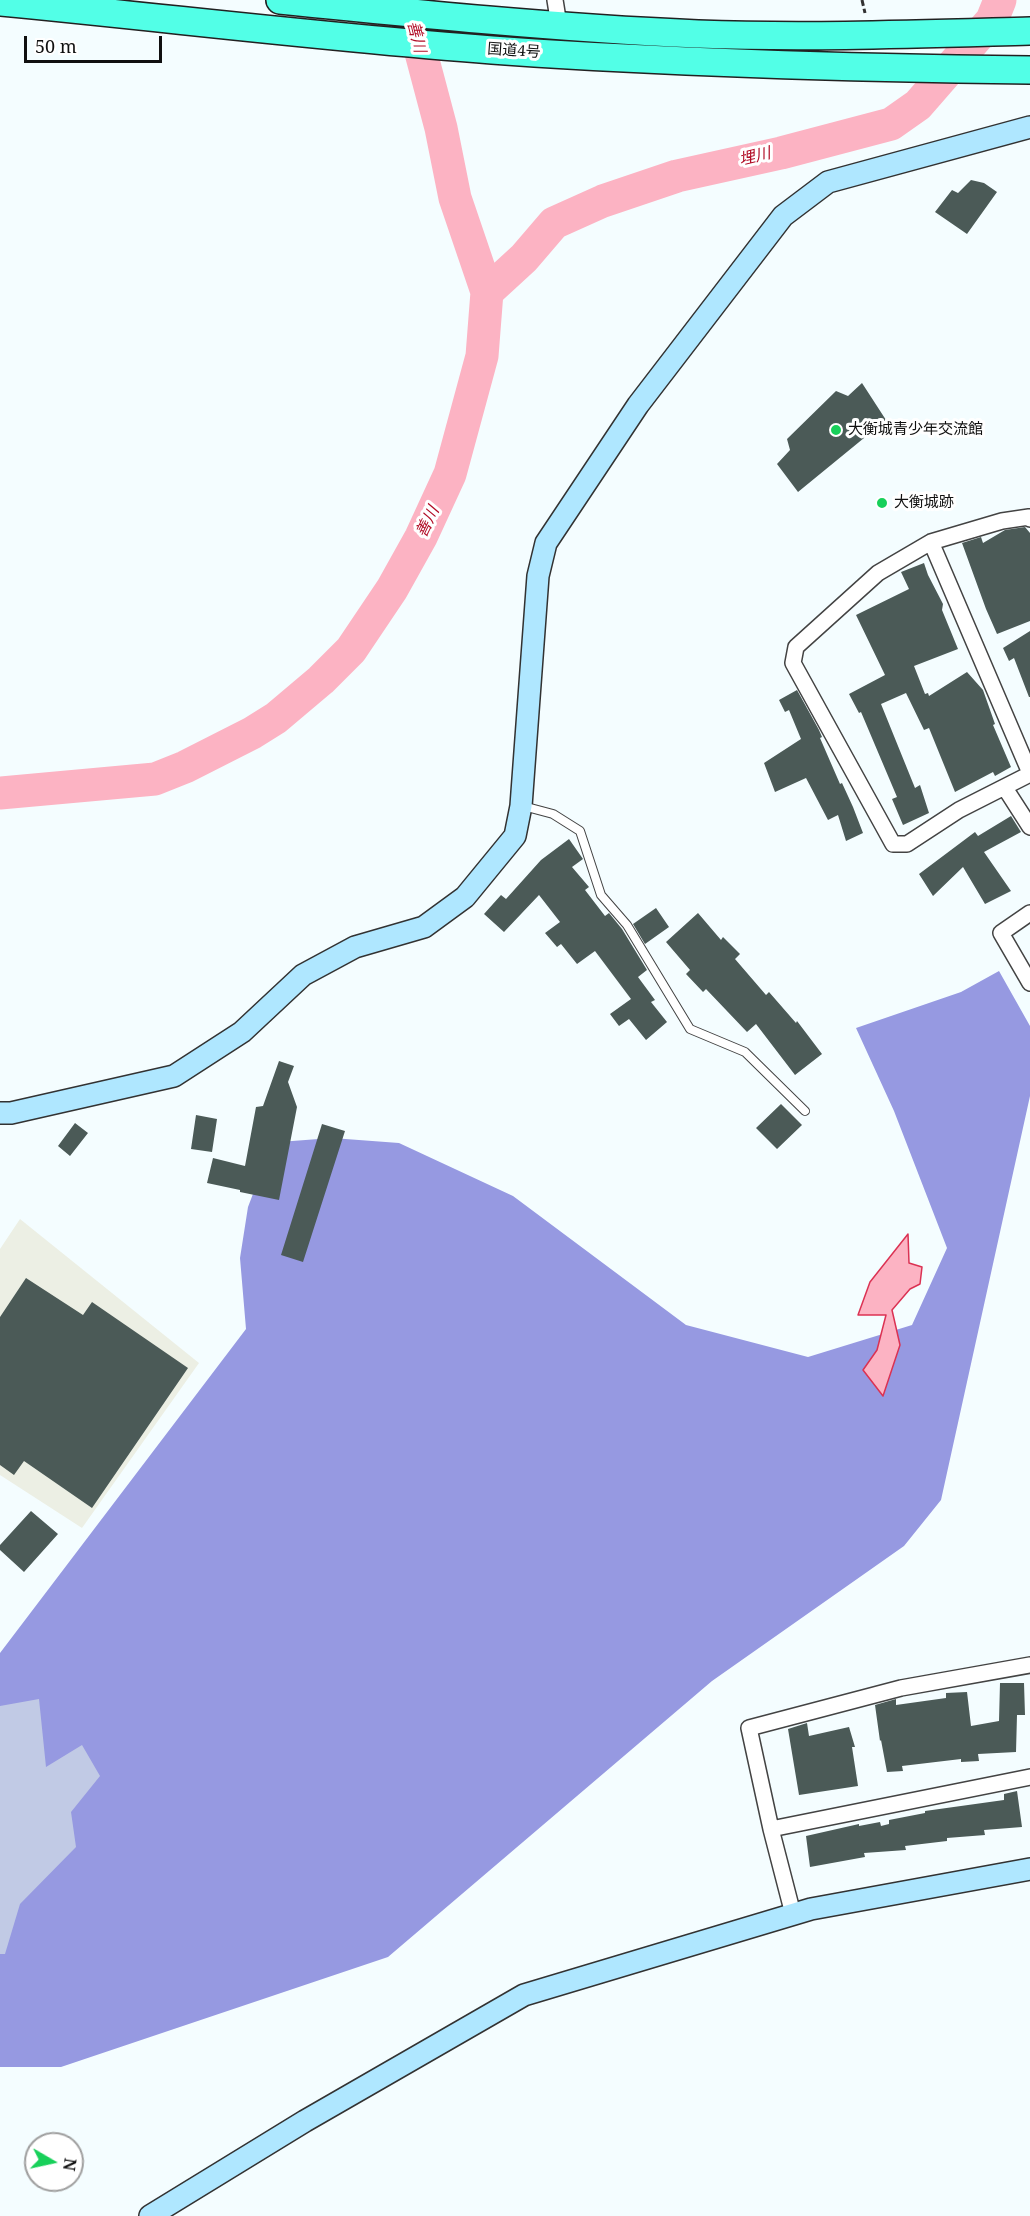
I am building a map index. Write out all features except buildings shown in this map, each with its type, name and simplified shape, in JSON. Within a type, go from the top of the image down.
[{"type":"highway","name":"国道4号","points":[[280,0],[453,18],[557,13],[699,34],[869,36],[1030,31]]},
{"type":"highway","name":"国道4号","points":[[0,2],[507,51],[850,68],[1030,70]]},
{"type":"street","points":[[0,1113],[10,1113],[174,1076],[242,1032],[303,975],[355,947],[424,927],[465,897],[515,836],[521,806],[538,576],[546,543],[639,405],[783,216],[828,182],[1030,127]]},
{"type":"street","points":[[931,542],[1030,774],[959,810],[907,844],[893,844],[794,663],[796,647],[878,573],[931,542],[1002,521],[1029,517],[1030,519]]},
{"type":"street","points":[[1005,788],[1030,827]]},
{"type":"street","points":[[1030,913],[1001,933],[1030,983]]},
{"type":"street","points":[[793,1914],[771,1829],[749,1728],[901,1688],[1030,1665]]},
{"type":"street","points":[[771,1829],[1030,1777]]},
{"type":"street","points":[[150,2216],[305,2121],[524,1995],[811,1909],[1030,1869]]},
{"type":"lane","points":[[521,806],[554,814],[580,831],[601,895],[627,925],[690,1029],[746,1052],[805,1112]]},
{"type":"shaded area","points":[[999,971],[1030,1026],[1030,1096],[941,1500],[904,1546],[712,1681],[388,1957],[61,2067],[0,2067],[0,1653],[246,1329],[240,1258],[248,1207],[264,1165],[279,1142],[332,1138],[399,1143],[513,1196],[686,1325],[808,1357],[912,1325],[947,1248],[894,1111],[856,1028],[961,992]]},
{"type":"shaded area","points":[[20,1219],[199,1363],[82,1528],[0,1475],[0,1249]]},
{"type":"shaded area","points":[[908,1234],[909,1263],[922,1267],[920,1284],[910,1289],[892,1310],[900,1345],[883,1396],[863,1370],[877,1350],[886,1315],[858,1315],[870,1282]]},
{"type":"shaded area","points":[[39,1699],[46,1767],[82,1745],[100,1776],[71,1812],[76,1847],[20,1904],[5,1954],[0,1954],[0,1706]]},
{"type":"waterway","name":"善川","points":[[0,793],[155,779],[185,767],[252,733],[276,718],[321,680],[351,650],[392,589],[421,537],[450,474],[482,356],[487,292],[455,198],[441,128],[407,0]]},
{"type":"waterway","name":"埋川","points":[[487,292],[524,258],[554,223],[603,201],[677,176],[781,153],[891,124],[918,105],[992,20],[1000,0]]},
{"type":"place","name":"大衡城青少年交流館","points":[[836,430]]},
{"type":"place","name":"大衡城跡","points":[[882,503]]}]
